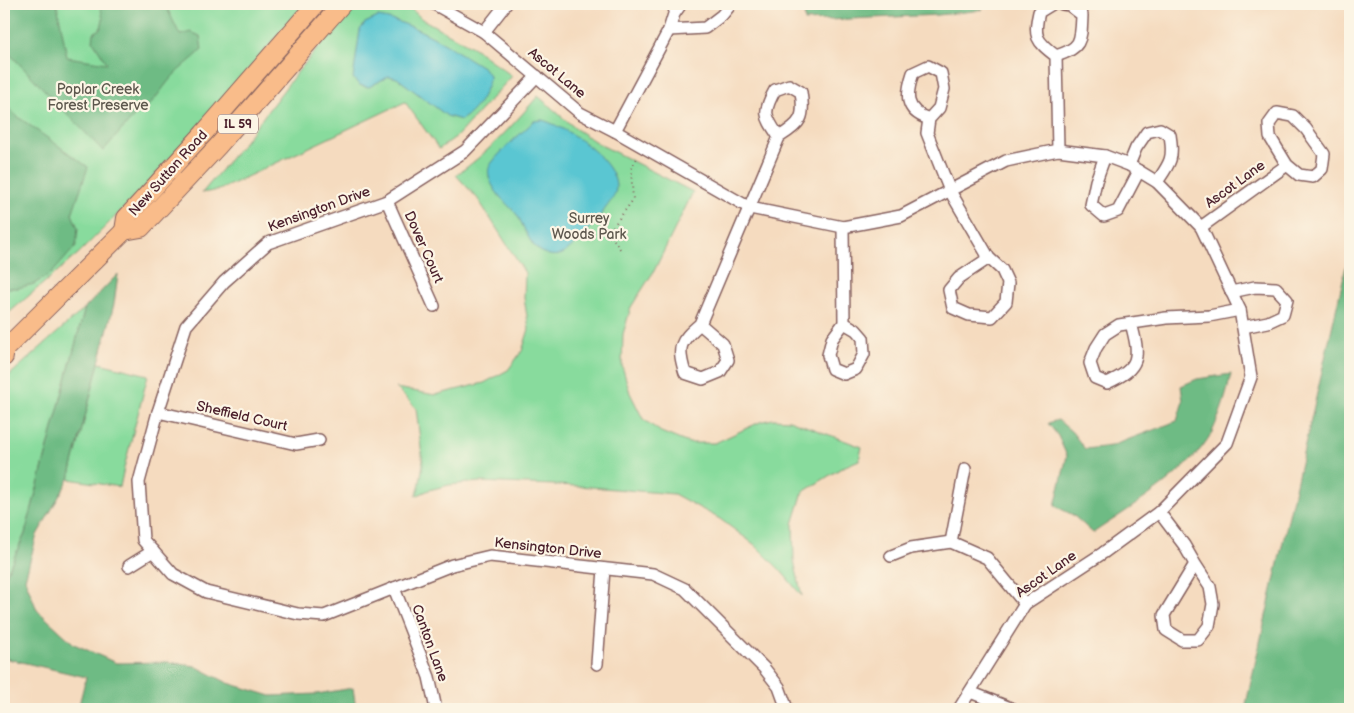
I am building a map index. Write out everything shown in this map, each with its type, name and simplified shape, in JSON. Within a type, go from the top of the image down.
[{"type":"main road","name":"New Sutton Road","points":[[124,232],[126,218],[209,128],[316,4]]},
{"type":"main road","name":"New Sutton Road","points":[[4,357],[4,350],[124,232],[141,228],[148,221],[238,124],[342,4]]},
{"type":"street","name":"Ascot Lane","points":[[434,4],[484,32],[580,113],[750,208],[843,227],[901,216],[1006,161],[1058,150],[1105,156],[1134,168],[1157,182],[1201,227],[1240,310],[1251,377],[1227,443],[1159,512],[1102,553],[1025,604],[959,709]]},
{"type":"street","points":[[484,32],[506,4]]},
{"type":"street","points":[[615,131],[669,30],[674,14],[681,4]]},
{"type":"street","points":[[669,30],[705,28],[722,15],[731,4]]},
{"type":"street","points":[[1052,4],[1039,12],[1034,30],[1042,46],[1056,56]]},
{"type":"street","points":[[1056,56],[1070,52],[1081,38],[1082,15],[1069,4],[1062,4]]},
{"type":"street","points":[[1056,56],[1058,150]]},
{"type":"street","name":"Kensington Drive","points":[[537,76],[465,151],[387,201],[268,244],[224,282],[186,326],[158,412],[139,482],[143,540],[173,574],[206,592],[298,614],[324,616],[452,565],[490,556],[653,574],[685,589],[769,674],[779,686],[787,709]]},
{"type":"street","name":"Ascot Lane","points":[[1277,113],[1293,116],[1306,129],[1324,154],[1322,169],[1313,177],[1299,175],[1287,165],[1270,137],[1269,124],[1277,113]]},
{"type":"street","points":[[929,119],[927,133],[950,191],[982,248],[989,258],[1002,270],[1008,284],[1006,302],[992,317],[969,315],[953,308],[949,290],[959,278],[989,258]]},
{"type":"street","points":[[1105,156],[1096,181],[1091,205],[1104,216],[1118,211],[1134,168],[1136,148],[1147,132],[1160,129],[1170,135],[1173,151],[1167,167],[1157,182]]},
{"type":"street","points":[[700,324],[723,344],[728,360],[720,372],[703,380],[684,373],[679,354],[685,337],[700,324],[779,137]]},
{"type":"street","name":"Ascot Lane","points":[[1201,227],[1287,165]]},
{"type":"street","name":"Dover Court","points":[[387,201],[434,306]]},
{"type":"street","points":[[843,227],[844,323]]},
{"type":"street","points":[[1231,292],[1255,287],[1276,288],[1287,300],[1283,315],[1268,322],[1242,327]]},
{"type":"street","points":[[1131,323],[1137,350],[1133,368],[1122,377],[1107,383],[1095,378],[1090,363],[1096,348],[1105,334],[1119,325],[1131,323],[1166,318],[1209,316],[1240,310]]},
{"type":"street","name":"Sheffield Court","points":[[158,412],[296,444],[319,440]]},
{"type":"street","points":[[951,542],[965,468]]},
{"type":"street","points":[[1159,512],[1184,545],[1196,564],[1210,587],[1213,604],[1209,626],[1198,640],[1182,640],[1166,630],[1164,615],[1196,564]]},
{"type":"street","points":[[891,556],[911,548],[951,542],[987,558],[1025,604]]},
{"type":"street","points":[[129,566],[153,551]]},
{"type":"street","points":[[597,664],[604,569]]},
{"type":"street","name":"Canton Lane","points":[[394,588],[429,678],[436,709]]},
{"type":"street","points":[[970,692],[1014,709]]},
{"type":"path","points":[[620,249],[612,237],[612,228],[633,200],[631,169],[643,147]]},
{"type":"green space","name":"Poplar Creek Forest Preserve","points":[[4,4],[304,4],[235,86],[138,194],[79,253],[4,317]]},
{"type":"green space","points":[[4,4],[57,4],[67,57],[107,63],[93,41],[94,33],[101,28],[103,19],[100,4],[165,4],[180,35],[191,32],[200,36],[202,50],[175,73],[152,102],[136,114],[103,151],[4,48]]},
{"type":"green space","points":[[356,4],[406,4],[422,19],[474,48],[512,76],[457,136],[439,149],[405,102],[219,190],[202,193],[245,141],[295,75]]},
{"type":"green space","points":[[803,4],[984,4],[982,10],[938,15],[805,21]]},
{"type":"green space","name":"Surrey Woods Park","points":[[538,96],[576,129],[599,144],[693,192],[654,271],[631,307],[623,334],[622,366],[630,393],[643,419],[661,432],[688,443],[715,443],[760,422],[773,419],[789,420],[862,447],[859,460],[843,467],[803,492],[793,524],[794,561],[802,596],[755,545],[720,519],[674,494],[579,486],[479,482],[449,485],[429,490],[416,496],[423,464],[416,408],[396,388],[435,395],[484,383],[508,370],[522,351],[529,329],[524,298],[525,273],[478,199],[456,175],[489,148]]},
{"type":"green space","points":[[4,103],[14,114],[88,167],[72,214],[78,228],[76,246],[52,273],[34,284],[18,288],[4,288]]},
{"type":"green space","points":[[1350,249],[1350,709],[1245,709],[1252,677]]},
{"type":"green space","points":[[118,274],[114,304],[69,479],[37,535],[25,579],[37,610],[74,644],[116,663],[168,662],[195,666],[228,683],[271,696],[317,694],[353,688],[356,709],[78,709],[86,677],[4,658],[4,579],[25,534],[85,308]]},
{"type":"green space","points":[[85,308],[25,534],[4,579],[4,380]]},
{"type":"green space","points":[[99,363],[148,375],[120,487],[69,479]]},
{"type":"green space","points":[[1231,374],[1218,418],[1212,432],[1202,447],[1175,475],[1142,500],[1093,533],[1073,515],[1055,506],[1067,456],[1058,436],[1048,423],[1058,420],[1072,432],[1085,449],[1111,446],[1177,421],[1183,401],[1181,386],[1197,379]]},
{"type":"water","points":[[378,17],[420,30],[484,68],[490,77],[483,96],[471,112],[461,120],[447,116],[397,78],[389,76],[369,87],[359,85],[353,78],[360,30],[365,23]]},
{"type":"water","points":[[542,120],[578,138],[590,148],[611,170],[615,182],[615,193],[600,215],[569,249],[562,254],[556,255],[544,253],[534,245],[516,213],[495,190],[488,172],[491,163],[509,144],[534,121]]}]
